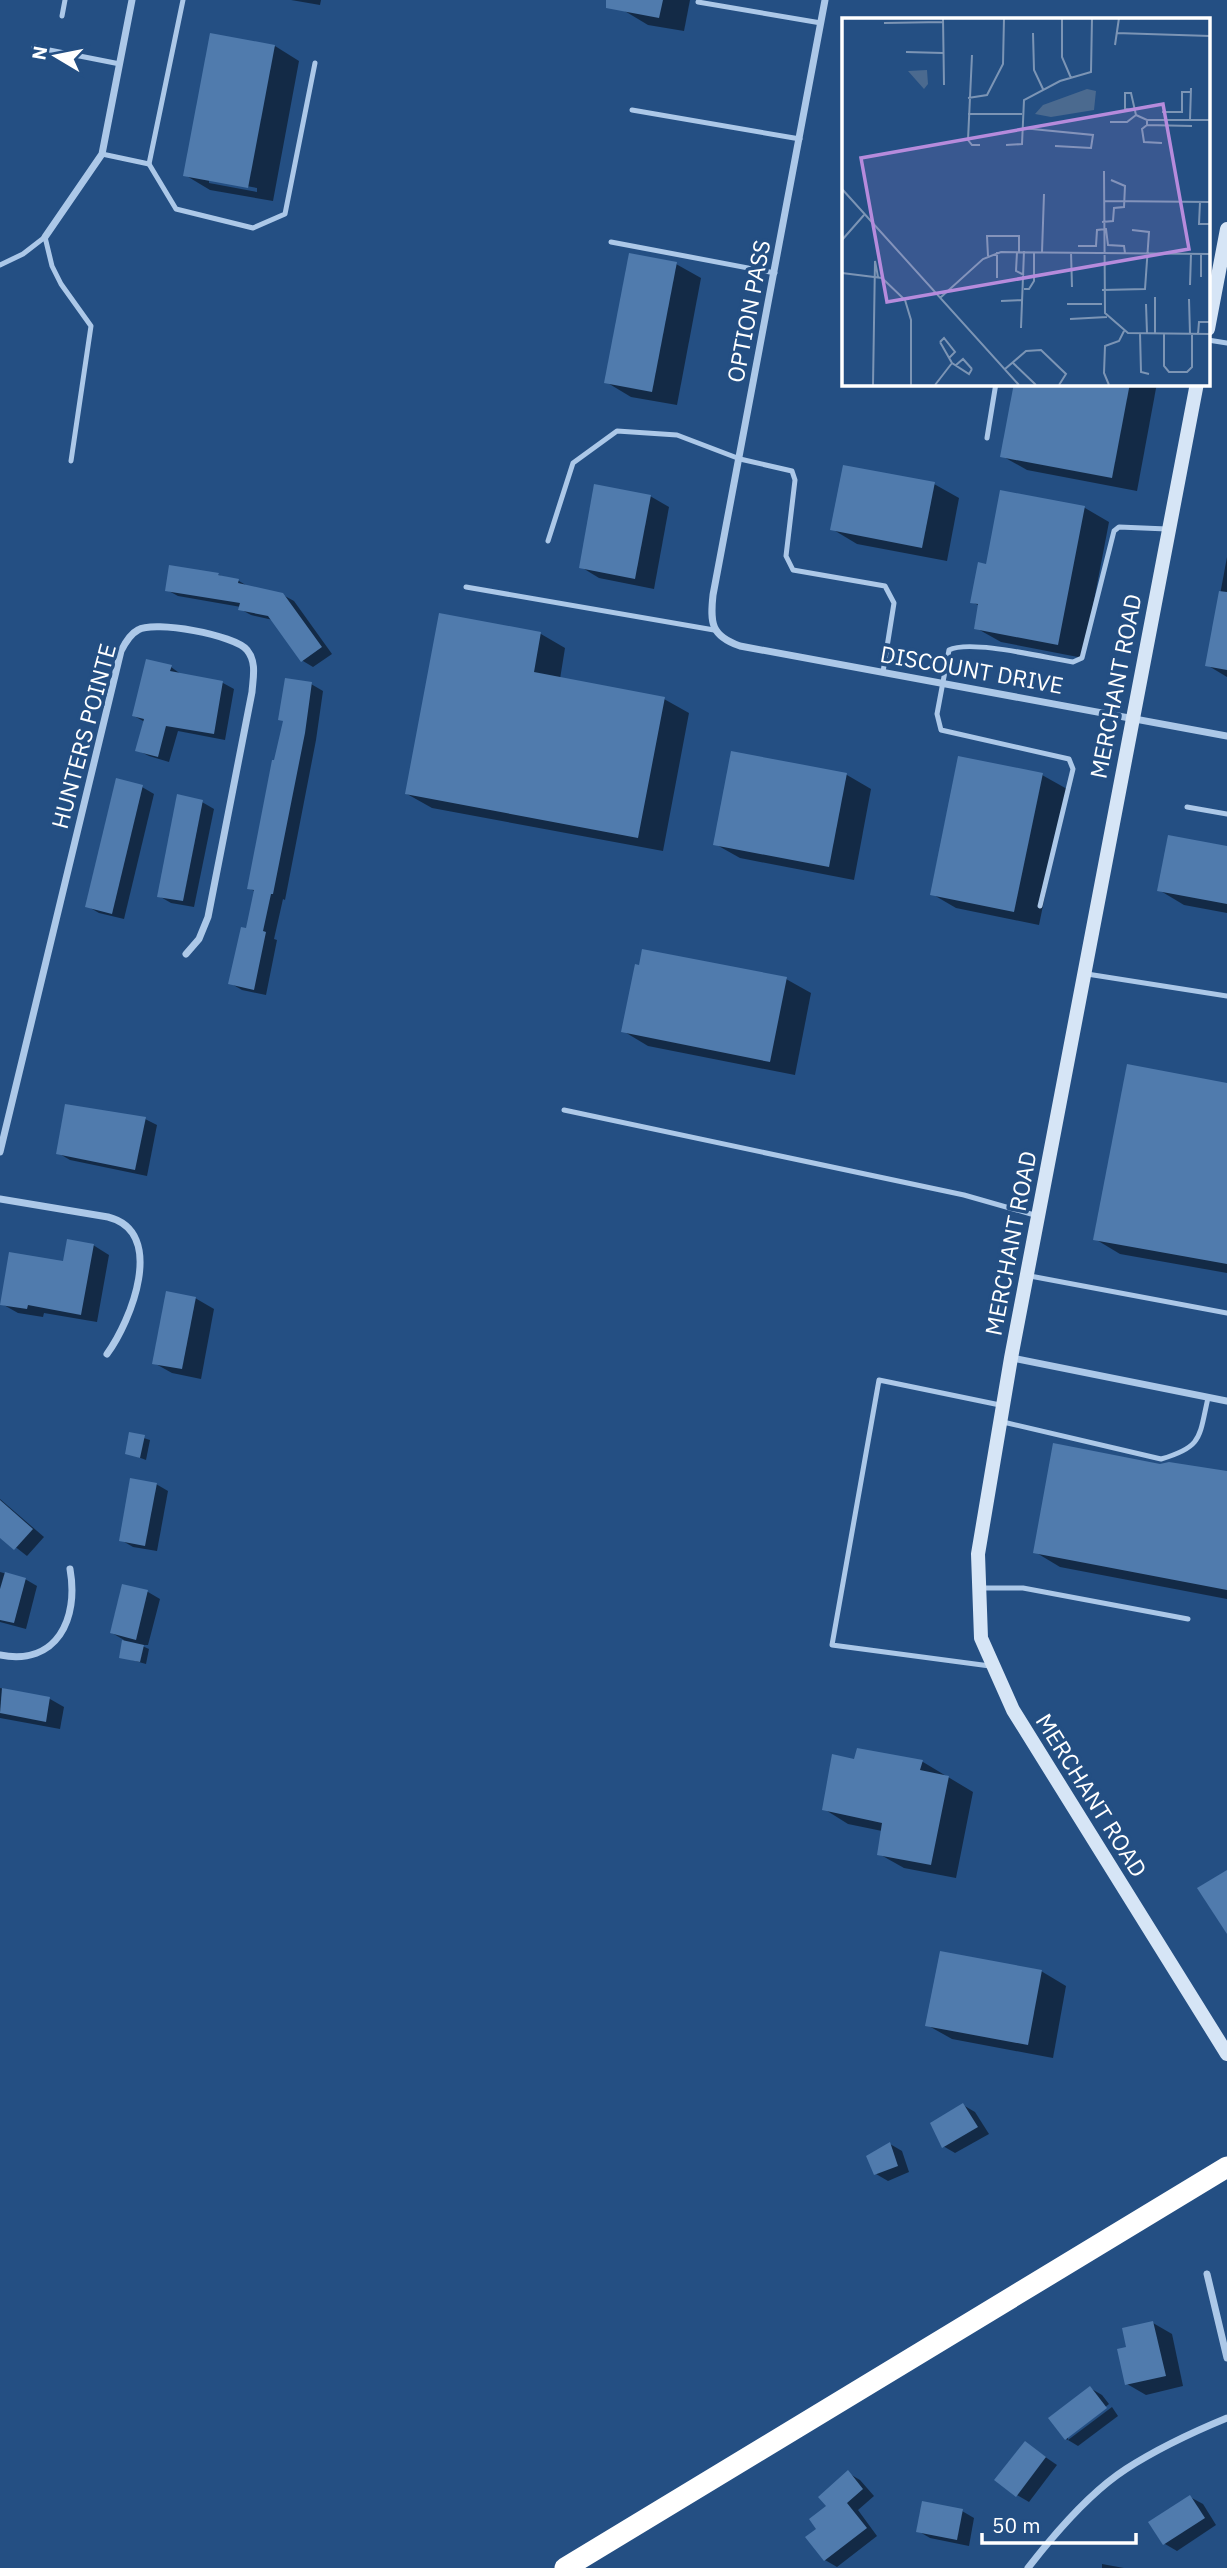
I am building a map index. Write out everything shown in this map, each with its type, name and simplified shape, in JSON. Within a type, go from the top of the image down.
[{"type":"highway","points":[[565,2568],[1227,2167]]},
{"type":"street","points":[[45,237],[103,154],[132,0]]},
{"type":"street","name":"OPTION PASS","points":[[714,630],[711,614],[713,595],[825,0]]},
{"type":"street","points":[[1210,318],[1227,229]]},
{"type":"street","name":"MERCHANT ROAD","points":[[1197,385],[1011,1358],[978,1554],[981,1638],[1013,1710],[1227,2054]]},
{"type":"street","name":"HUNTERS POINTE","points":[[0,1152],[121,651],[128,638],[139,629],[152,626],[229,638],[240,644],[253,660],[252,692],[208,917],[199,939],[186,954]]},
{"type":"street","name":"DISCOUNT DRIVE","points":[[714,630],[726,641],[740,646],[1227,736]]},
{"type":"street","points":[[0,1199],[108,1216],[130,1227],[140,1251],[138,1272],[127,1319],[107,1354]]},
{"type":"street","points":[[1011,1358],[1227,1401]]},
{"type":"street","points":[[0,1656],[29,1655],[46,1648],[60,1637],[68,1622],[73,1601],[70,1569]]},
{"type":"street","points":[[1207,2274],[1227,2358]]},
{"type":"street","points":[[1028,2568],[1055,2533],[1125,2470],[1197,2430],[1227,2418]]},
{"type":"lane","points":[[62,16],[65,0]]},
{"type":"lane","points":[[183,0],[149,164],[176,209],[253,228],[285,214],[315,64]]},
{"type":"lane","points":[[698,2],[821,23]]},
{"type":"lane","points":[[34,47],[120,64]]},
{"type":"lane","points":[[632,110],[800,139]]},
{"type":"lane","points":[[103,154],[149,164]]},
{"type":"lane","points":[[0,265],[23,254],[45,237],[52,266],[61,284],[91,326],[71,461]]},
{"type":"lane","points":[[611,242],[775,273]]},
{"type":"lane","points":[[987,438],[996,385]]},
{"type":"lane","points":[[548,541],[573,463],[617,430],[677,435],[740,458],[792,471],[795,480],[786,556],[793,570],[885,586],[894,603],[883,672]]},
{"type":"lane","points":[[1040,906],[1073,769],[1069,759],[941,730],[937,713],[948,650],[956,646],[980,647],[1073,662],[1083,658],[1114,531],[1119,527],[1169,529]]},
{"type":"lane","points":[[466,587],[714,630]]},
{"type":"lane","points":[[1187,807],[1227,814]]},
{"type":"lane","points":[[1084,973],[1227,996]]},
{"type":"lane","points":[[564,1110],[964,1195],[1038,1216]]},
{"type":"lane","points":[[1027,1276],[1227,1313]]},
{"type":"lane","points":[[994,1666],[832,1645],[878,1380],[1003,1405]]},
{"type":"lane","points":[[1000,1421],[1161,1459],[1185,1452],[1199,1436],[1208,1398]]},
{"type":"lane","points":[[979,1588],[1023,1588],[1188,1619]]},
{"type":"building","points":[[606,0],[663,0],[659,18],[606,8]]},
{"type":"building","points":[[210,33],[275,45],[248,188],[183,176]]},
{"type":"building","points":[[629,253],[677,262],[652,392],[604,383]]},
{"type":"building","points":[[1014,385],[1130,385],[1112,478],[1000,457]]},
{"type":"building","points":[[843,465],[935,482],[922,548],[830,530]]},
{"type":"building","points":[[594,484],[651,495],[635,579],[579,568]]},
{"type":"building","points":[[1000,490],[1085,506],[1058,645],[974,629],[978,604],[970,603],[978,562],[986,564]]},
{"type":"building","points":[[169,565],[219,573],[218,575],[239,579],[238,583],[283,593],[322,647],[301,662],[268,616],[238,610],[240,603],[165,591]]},
{"type":"building","points":[[1219,591],[1227,592],[1227,670],[1205,666]]},
{"type":"building","points":[[439,613],[541,632],[534,672],[665,697],[638,838],[405,794]]},
{"type":"building","points":[[146,659],[172,665],[170,671],[223,681],[214,734],[166,726],[158,757],[135,751],[144,719],[132,716]]},
{"type":"building","points":[[285,678],[312,682],[305,733],[273,894],[263,931],[266,932],[254,990],[228,984],[241,927],[246,928],[254,890],[247,889],[272,760],[283,721],[278,720]]},
{"type":"building","points":[[731,751],[847,773],[829,867],[713,845]]},
{"type":"building","points":[[958,756],[1043,773],[1014,912],[930,895]]},
{"type":"building","points":[[116,778],[143,785],[112,914],[85,907]]},
{"type":"building","points":[[177,794],[203,800],[183,901],[157,897]]},
{"type":"building","points":[[1168,835],[1227,846],[1227,904],[1157,891]]},
{"type":"building","points":[[642,949],[787,977],[770,1062],[621,1032],[635,964],[639,965]]},
{"type":"building","points":[[1127,1064],[1227,1083],[1227,1264],[1093,1240]]},
{"type":"building","points":[[65,1104],[146,1117],[135,1170],[56,1154]]},
{"type":"building","points":[[67,1239],[94,1244],[81,1315],[28,1305],[27,1309],[0,1305],[9,1252],[63,1261]]},
{"type":"building","points":[[166,1291],[196,1297],[182,1369],[152,1364]]},
{"type":"building","points":[[129,1432],[145,1435],[140,1458],[125,1454]]},
{"type":"building","points":[[1053,1443],[1160,1464],[1169,1462],[1227,1471],[1227,1590],[1033,1553]]},
{"type":"building","points":[[130,1478],[157,1483],[145,1546],[119,1541]]},
{"type":"building","points":[[0,1500],[33,1529],[14,1550],[0,1538]]},
{"type":"building","points":[[5,1572],[26,1578],[14,1623],[0,1620],[0,1589]]},
{"type":"building","points":[[122,1584],[148,1590],[136,1640],[110,1633]]},
{"type":"building","points":[[122,1640],[144,1645],[140,1662],[119,1658]]},
{"type":"building","points":[[2,1688],[50,1697],[46,1722],[0,1713]]},
{"type":"building","points":[[857,1748],[923,1760],[920,1770],[949,1776],[931,1865],[877,1855],[882,1823],[822,1810],[832,1754],[854,1759]]},
{"type":"building","points":[[1227,1870],[1227,1934],[1197,1888]]},
{"type":"building","points":[[940,1951],[1042,1970],[1028,2045],[925,2026]]},
{"type":"building","points":[[963,2103],[978,2127],[942,2148],[930,2123]]},
{"type":"building","points":[[890,2142],[898,2166],[874,2175],[866,2156]]},
{"type":"building","points":[[1153,2321],[1166,2376],[1125,2385],[1117,2349],[1126,2347],[1122,2328]]},
{"type":"building","points":[[1090,2386],[1107,2408],[1065,2440],[1048,2418]]},
{"type":"building","points":[[1025,2441],[1046,2457],[1016,2497],[994,2480]]},
{"type":"building","points":[[848,2470],[863,2489],[847,2503],[867,2528],[824,2561],[805,2537],[816,2529],[809,2519],[826,2506],[818,2497]]},
{"type":"building","points":[[1190,2495],[1205,2518],[1163,2545],[1148,2522]]},
{"type":"building","points":[[922,2501],[963,2509],[957,2540],[916,2532]]}]
